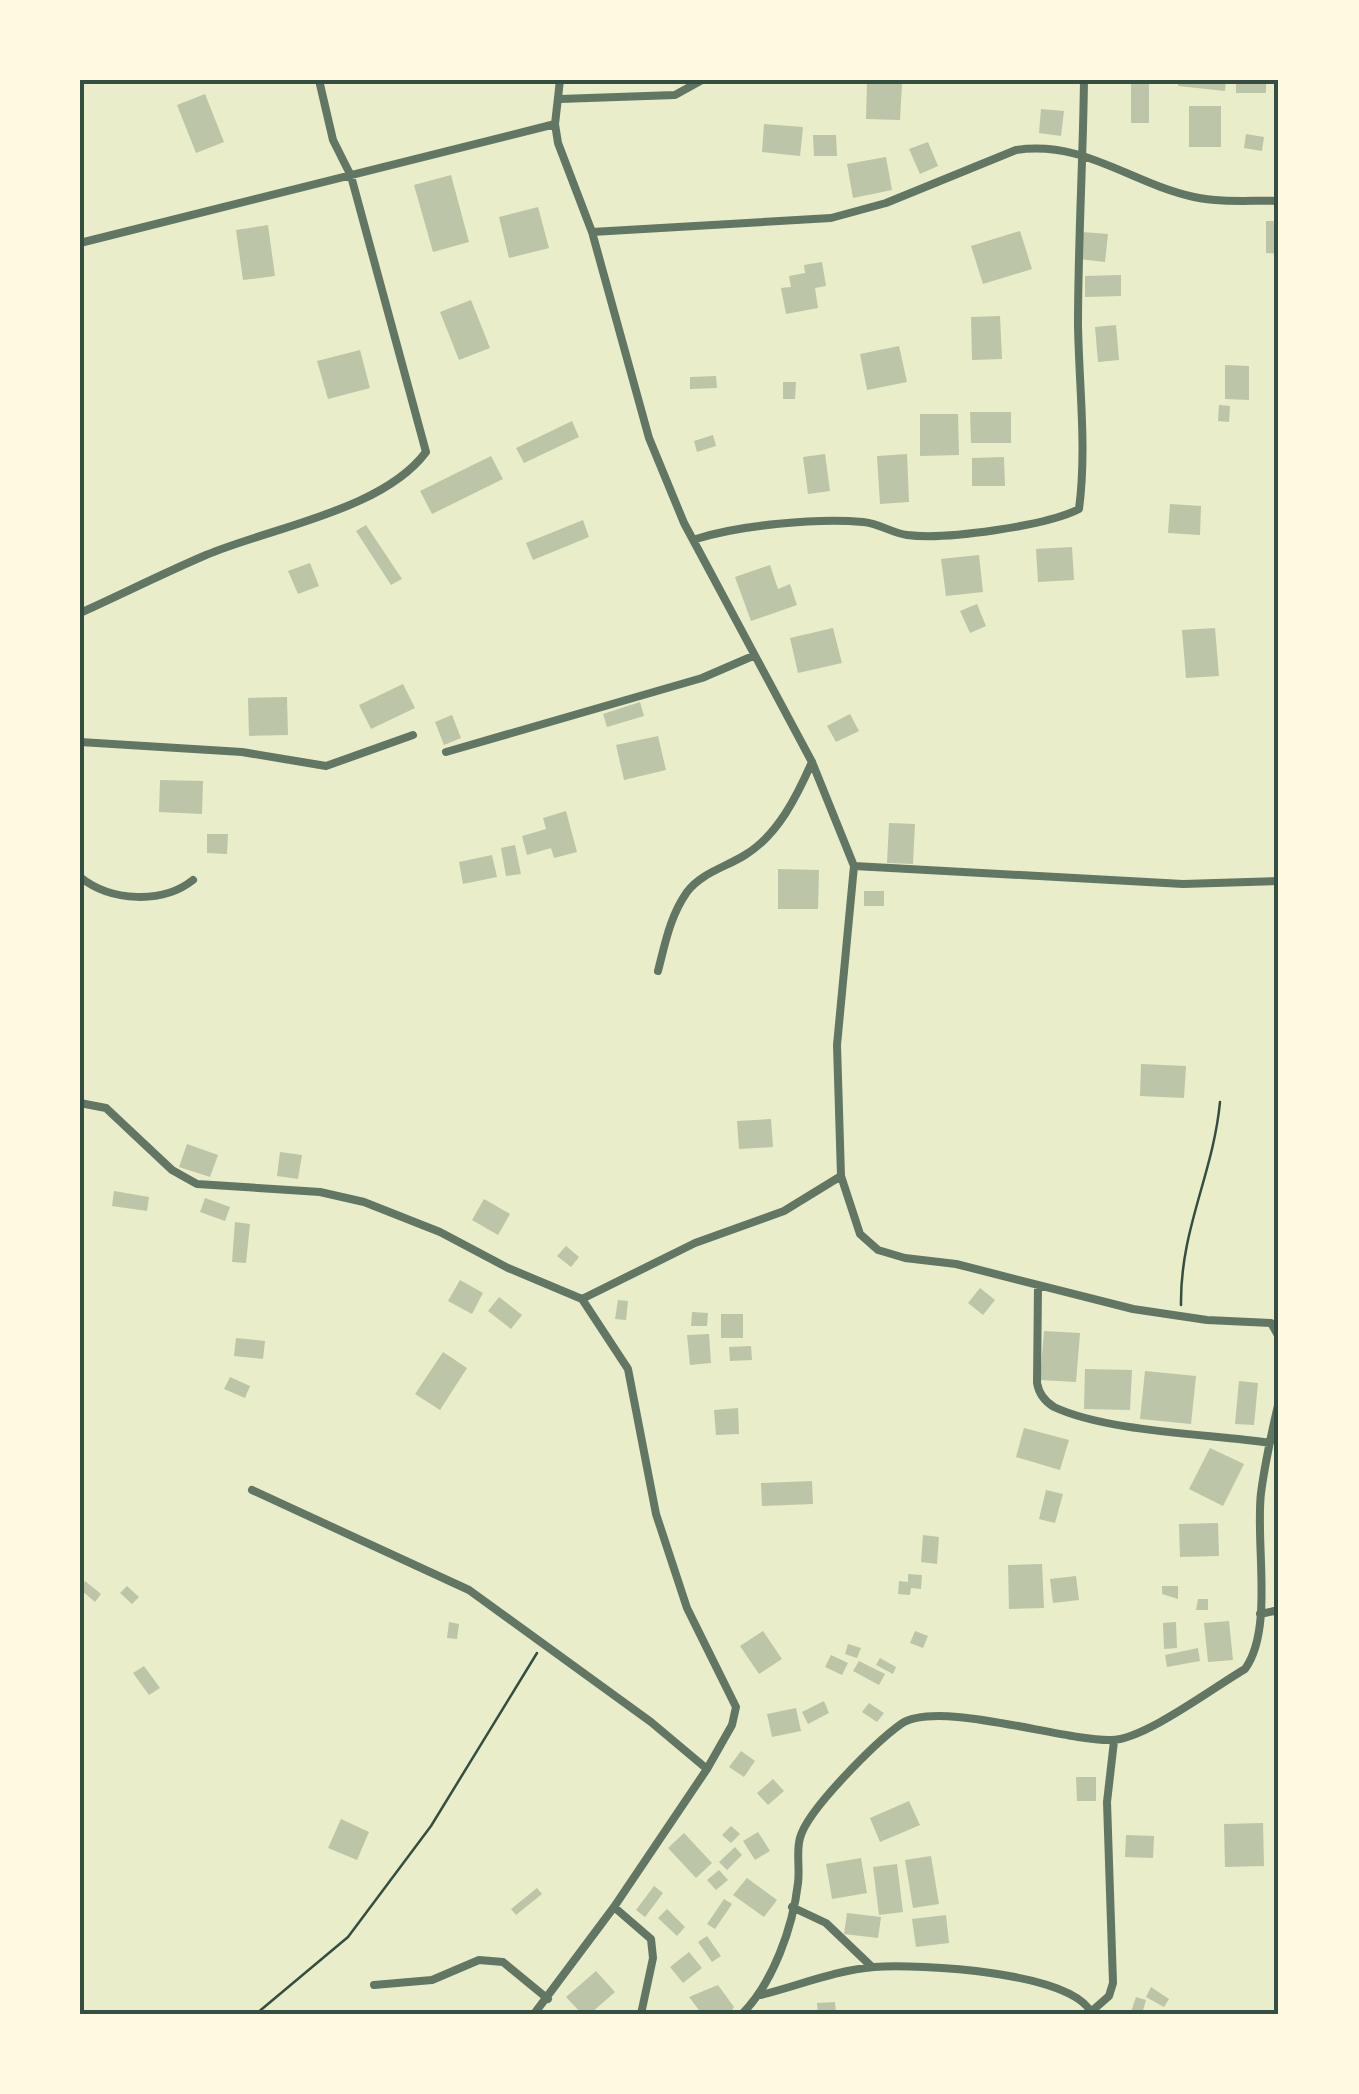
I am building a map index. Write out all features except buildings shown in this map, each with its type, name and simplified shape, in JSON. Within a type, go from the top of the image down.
[{"type":"street","points":[[80,613],[208,554],[381,491],[410,473],[426,452],[351,176],[332,140],[319,80]]},
{"type":"street","points":[[560,80],[554,124],[592,232],[648,438],[684,524],[696,539],[753,656],[812,762],[854,866],[837,1045],[841,1176],[860,1234],[878,1250],[1181,1316],[1271,1323],[1279,1337]]},
{"type":"street","points":[[560,98],[675,95],[702,80]]},
{"type":"street","points":[[696,539],[837,522],[866,522],[908,535],[975,530],[1042,524],[1080,509],[1084,474],[1079,410],[1079,153],[1084,80]]},
{"type":"street","points":[[80,242],[554,124]]},
{"type":"street","points":[[592,232],[831,218],[886,203],[1016,150],[1058,148],[1192,197],[1279,200]]},
{"type":"street","points":[[446,752],[702,678],[753,656]]},
{"type":"street","points":[[80,783],[80,746],[242,752],[326,766],[413,735]]},
{"type":"street","points":[[658,971],[671,921],[689,889],[747,854],[774,828],[794,800],[812,762]]},
{"type":"street","points":[[854,866],[1184,884],[1279,881]]},
{"type":"street","points":[[80,877],[102,889],[159,898],[177,892],[193,880]]},
{"type":"street","points":[[80,1103],[106,1108],[172,1170],[197,1184],[320,1192],[364,1202],[440,1232],[508,1268],[582,1298],[628,1369],[656,1514],[687,1608],[736,1706],[732,1725],[707,1769],[614,1907],[534,2014]]},
{"type":"street","points":[[582,1298],[696,1243],[784,1212],[841,1176]]},
{"type":"street","points":[[1038,1285],[1037,1383],[1039,1394],[1052,1406],[1090,1418],[1270,1444]]},
{"type":"street","points":[[742,2014],[762,1995],[792,1907],[799,1876],[800,1837],[829,1794],[904,1722],[958,1717],[1114,1740],[1148,1730],[1245,1669],[1255,1656],[1260,1614],[1261,1494],[1279,1401]]},
{"type":"street","points":[[252,1490],[469,1590],[651,1722],[707,1769]]},
{"type":"street","points":[[1260,1614],[1279,1610]]},
{"type":"street","points":[[762,1995],[872,1967],[998,1973],[1068,1991],[1092,2013],[1109,1996],[1113,1983],[1107,1818],[1114,1740]]},
{"type":"street","points":[[614,1907],[651,1938],[652,1958],[641,2014]]},
{"type":"street","points":[[792,1907],[826,1923],[872,1967]]},
{"type":"street","points":[[374,1986],[432,1980],[479,1960],[503,1962],[548,1999]]},
{"type":"path","points":[[1181,1316],[1181,1260],[1199,1186],[1214,1157],[1220,1102]]},
{"type":"path","points":[[256,2014],[348,1937],[360,1922],[442,1810],[536,1662],[539,1642]]}]
